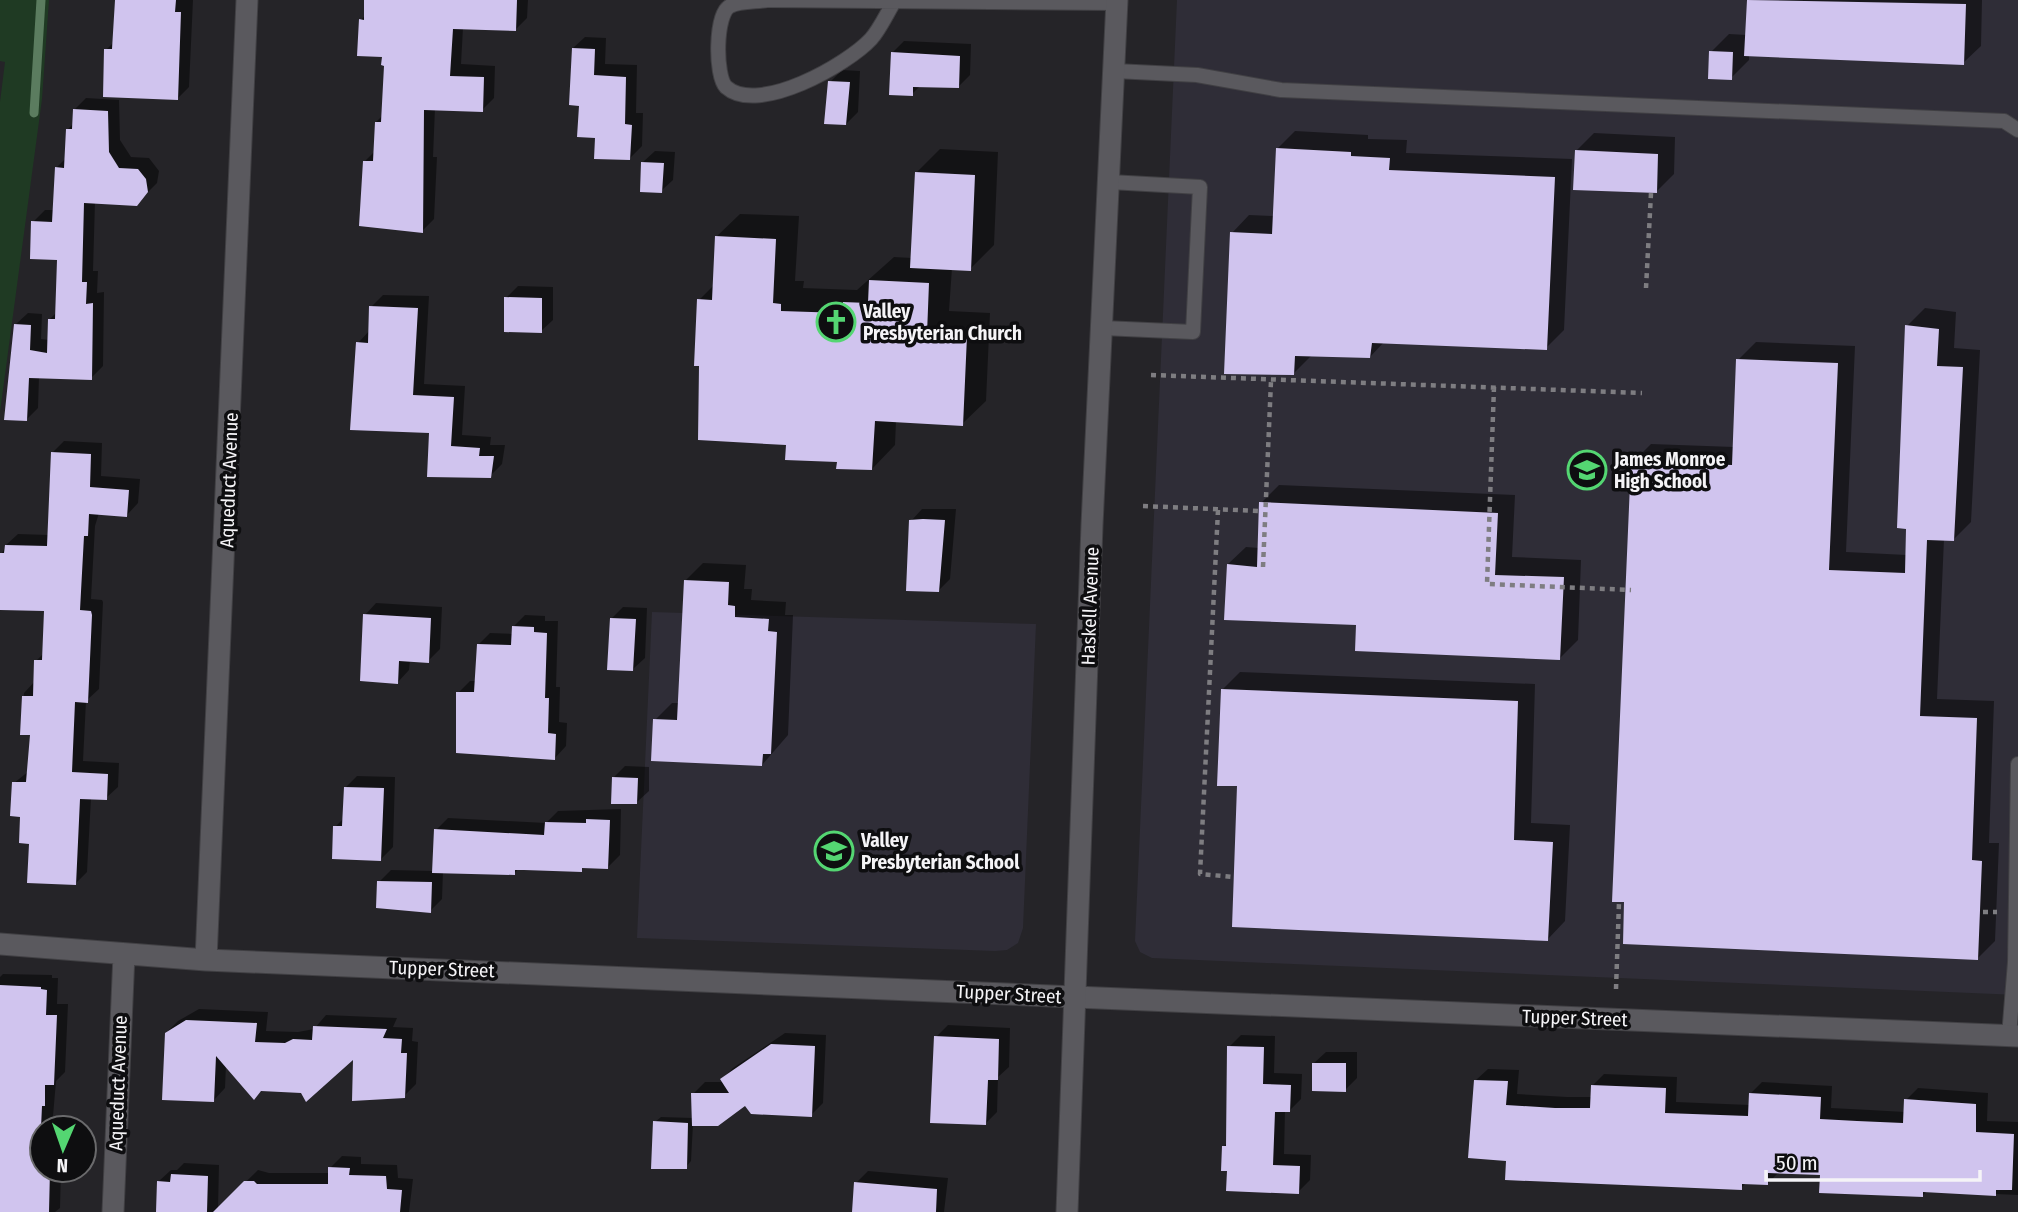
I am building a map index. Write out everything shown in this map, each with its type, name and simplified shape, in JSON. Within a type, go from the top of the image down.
[{"type":"street","name":"Aqueduct Avenue","points":[[206,960],[247,0]]},
{"type":"street","name":"Haskell Avenue","points":[[1067,1212],[1117,2]]},
{"type":"street","name":"Tupper Street","points":[[0,944],[206,960],[2014,1036]]},
{"type":"street","name":"Aqueduct Avenue","points":[[113,1212],[124,954]]},
{"type":"lane","points":[[894,2],[872,38],[844,61],[810,82],[770,94],[736,93],[725,86],[718,72],[719,31],[723,13],[730,6],[768,0],[1117,2]]},
{"type":"lane","points":[[1115,71],[1197,75],[1281,90],[2004,121],[2018,130]]},
{"type":"lane","points":[[1103,328],[1193,332],[1200,187],[1110,182]]},
{"type":"lane","points":[[2014,1036],[2018,764]]},
{"type":"path","points":[[1646,288],[1651,193]]},
{"type":"path","points":[[1151,375],[1642,393]]},
{"type":"path","points":[[1263,567],[1271,381]]},
{"type":"path","points":[[1494,387],[1487,584],[1631,590]]},
{"type":"path","points":[[1143,506],[1259,511]]},
{"type":"path","points":[[1218,510],[1200,874],[1234,877]]},
{"type":"path","points":[[1616,989],[1619,902]]},
{"type":"shaded area","name":"James Monroe High School","points":[[1177,0],[2018,0],[2018,995],[1152,958],[1140,952],[1135,941]]},
{"type":"shaded area","name":"Valley Presbyterian School","points":[[652,612],[1036,624],[1023,928],[1018,943],[1007,950],[995,951],[637,938]]},
{"type":"green space","points":[[0,0],[49,0],[42,99],[0,412],[0,102],[5,62],[0,61]]},
{"type":"building","points":[[115,0],[176,0],[175,12],[181,12],[178,100],[103,97],[104,49],[112,49]]},
{"type":"building","points":[[364,0],[517,0],[516,31],[453,29],[450,76],[484,77],[483,112],[424,110],[423,233],[359,226],[363,161],[373,161],[375,122],[381,122],[384,66],[381,65],[382,57],[357,56],[359,19],[364,20]]},
{"type":"building","points":[[1747,0],[1966,4],[1964,65],[1744,56]]},
{"type":"building","points":[[572,48],[595,49],[594,75],[626,77],[625,124],[632,125],[630,160],[594,159],[595,138],[577,137],[579,106],[569,105]]},
{"type":"building","points":[[1709,51],[1733,52],[1732,80],[1708,79]]},
{"type":"building","points":[[891,52],[960,56],[959,88],[913,87],[913,96],[889,95]]},
{"type":"building","points":[[828,81],[850,82],[846,125],[824,124]]},
{"type":"building","points":[[73,109],[108,111],[109,152],[119,168],[138,169],[146,179],[148,192],[137,206],[84,203],[82,282],[87,282],[86,304],[93,303],[92,380],[29,378],[27,421],[4,420],[14,324],[31,325],[30,350],[47,353],[48,319],[55,319],[57,260],[30,259],[31,221],[52,222],[55,167],[64,168],[66,129],[72,129]]},
{"type":"building","points":[[1276,148],[1351,152],[1351,156],[1390,158],[1389,170],[1555,177],[1547,350],[1372,343],[1370,358],[1295,356],[1294,375],[1224,374],[1230,232],[1272,234]]},
{"type":"building","points":[[1575,150],[1658,154],[1657,193],[1573,190]]},
{"type":"building","points":[[641,162],[664,163],[662,193],[640,192]]},
{"type":"building","points":[[915,172],[975,175],[971,271],[910,268]]},
{"type":"building","name":"Valley Presbyterian Church","points":[[715,236],[776,239],[773,303],[781,304],[781,311],[842,313],[843,302],[868,303],[869,280],[929,283],[927,334],[967,336],[963,426],[875,421],[872,470],[836,469],[837,462],[785,460],[786,445],[698,440],[699,366],[694,366],[697,299],[712,300]]},
{"type":"building","points":[[504,297],[542,298],[542,333],[504,332]]},
{"type":"building","points":[[369,306],[418,308],[413,395],[454,397],[451,446],[480,448],[479,456],[494,456],[491,478],[427,477],[429,433],[350,430],[356,342],[368,343]]},
{"type":"building","points":[[1905,325],[1939,329],[1937,366],[1963,367],[1954,541],[1927,540],[1920,716],[1977,718],[1972,860],[1982,861],[1978,960],[1623,944],[1624,902],[1612,902],[1631,461],[1732,465],[1736,359],[1838,363],[1829,570],[1905,573],[1906,529],[1897,528]]},
{"type":"building","points":[[51,452],[91,454],[90,487],[129,490],[127,517],[89,514],[88,536],[84,536],[80,610],[91,611],[92,615],[88,703],[75,702],[72,772],[108,774],[107,800],[80,799],[76,885],[27,883],[29,844],[19,843],[20,817],[10,816],[12,782],[26,782],[30,735],[20,735],[22,696],[33,696],[34,660],[42,660],[44,611],[0,610],[0,553],[4,553],[5,545],[47,546]]},
{"type":"building","points":[[1259,502],[1498,513],[1495,575],[1564,577],[1560,660],[1355,651],[1356,625],[1224,620],[1227,564],[1257,567]]},
{"type":"building","points":[[909,520],[945,520],[939,592],[906,591]]},
{"type":"building","points":[[684,580],[729,582],[728,605],[735,606],[735,617],[769,619],[768,631],[777,632],[771,754],[763,754],[762,766],[651,761],[653,719],[677,720]]},
{"type":"building","points":[[363,614],[431,618],[429,663],[399,661],[398,684],[360,681]]},
{"type":"building","points":[[610,618],[636,619],[633,671],[607,670]]},
{"type":"building","points":[[512,626],[534,627],[534,632],[547,633],[545,698],[549,698],[548,733],[556,734],[555,760],[456,753],[456,692],[474,692],[477,644],[511,645]]},
{"type":"building","points":[[1221,689],[1518,701],[1514,840],[1553,842],[1548,941],[1232,927],[1237,786],[1217,786]]},
{"type":"building","points":[[612,777],[638,778],[637,804],[611,804]]},
{"type":"building","points":[[344,787],[384,788],[381,861],[332,859],[333,826],[342,826]]},
{"type":"building","points":[[586,819],[610,820],[608,869],[582,868],[582,872],[515,870],[515,875],[432,873],[434,829],[544,835],[545,822],[586,823]]},
{"type":"building","points":[[377,881],[432,882],[431,913],[376,908]]},
{"type":"building","points":[[0,985],[41,987],[47,990],[46,1015],[57,1015],[54,1085],[45,1085],[45,1106],[42,1106],[42,1114],[28,1114],[28,1184],[50,1184],[49,1212],[0,1212]]},
{"type":"building","points":[[186,1020],[257,1023],[255,1042],[312,1040],[313,1026],[387,1029],[383,1038],[402,1039],[401,1053],[407,1053],[405,1098],[352,1101],[353,1060],[306,1102],[301,1093],[261,1091],[254,1100],[216,1056],[214,1102],[162,1100],[165,1033]]},
{"type":"building","points":[[934,1036],[999,1039],[998,1080],[988,1080],[986,1125],[930,1123]]},
{"type":"building","points":[[771,1044],[815,1046],[812,1117],[751,1114],[745,1106],[718,1126],[692,1126],[691,1093],[729,1093],[720,1079]]},
{"type":"building","points":[[1227,1046],[1264,1047],[1263,1084],[1291,1085],[1290,1112],[1275,1112],[1273,1165],[1300,1166],[1299,1194],[1226,1191],[1227,1171],[1221,1171],[1222,1146],[1226,1146]]},
{"type":"building","points":[[1312,1063],[1346,1063],[1346,1092],[1312,1091]]},
{"type":"building","points":[[1474,1080],[1508,1081],[1506,1105],[1555,1108],[1590,1108],[1591,1085],[1666,1088],[1665,1113],[1748,1116],[1749,1093],[1821,1097],[1820,1119],[1857,1121],[1903,1123],[1904,1099],[1976,1104],[1976,1132],[2014,1134],[2012,1190],[1996,1190],[1996,1196],[1923,1192],[1923,1197],[1819,1193],[1820,1175],[1768,1173],[1768,1185],[1742,1184],[1742,1190],[1505,1180],[1506,1161],[1468,1158]]},
{"type":"building","points":[[653,1121],[688,1123],[687,1169],[651,1169]]},
{"type":"building","points":[[328,1167],[350,1168],[349,1175],[386,1176],[387,1189],[402,1190],[400,1212],[213,1212],[244,1181],[254,1181],[257,1184],[328,1184]]},
{"type":"building","points":[[171,1174],[208,1176],[207,1212],[156,1212],[157,1181],[170,1182]]},
{"type":"building","points":[[854,1182],[937,1189],[936,1212],[852,1212]]},
{"type":"waterway","points":[[34,113],[41,0]]},
{"type":"place","name":"Valley Presbyterian Church","points":[[836,322]]},
{"type":"place","name":"James Monroe High School","points":[[1587,470]]},
{"type":"place","name":"Valley Presbyterian School","points":[[834,851]]}]
